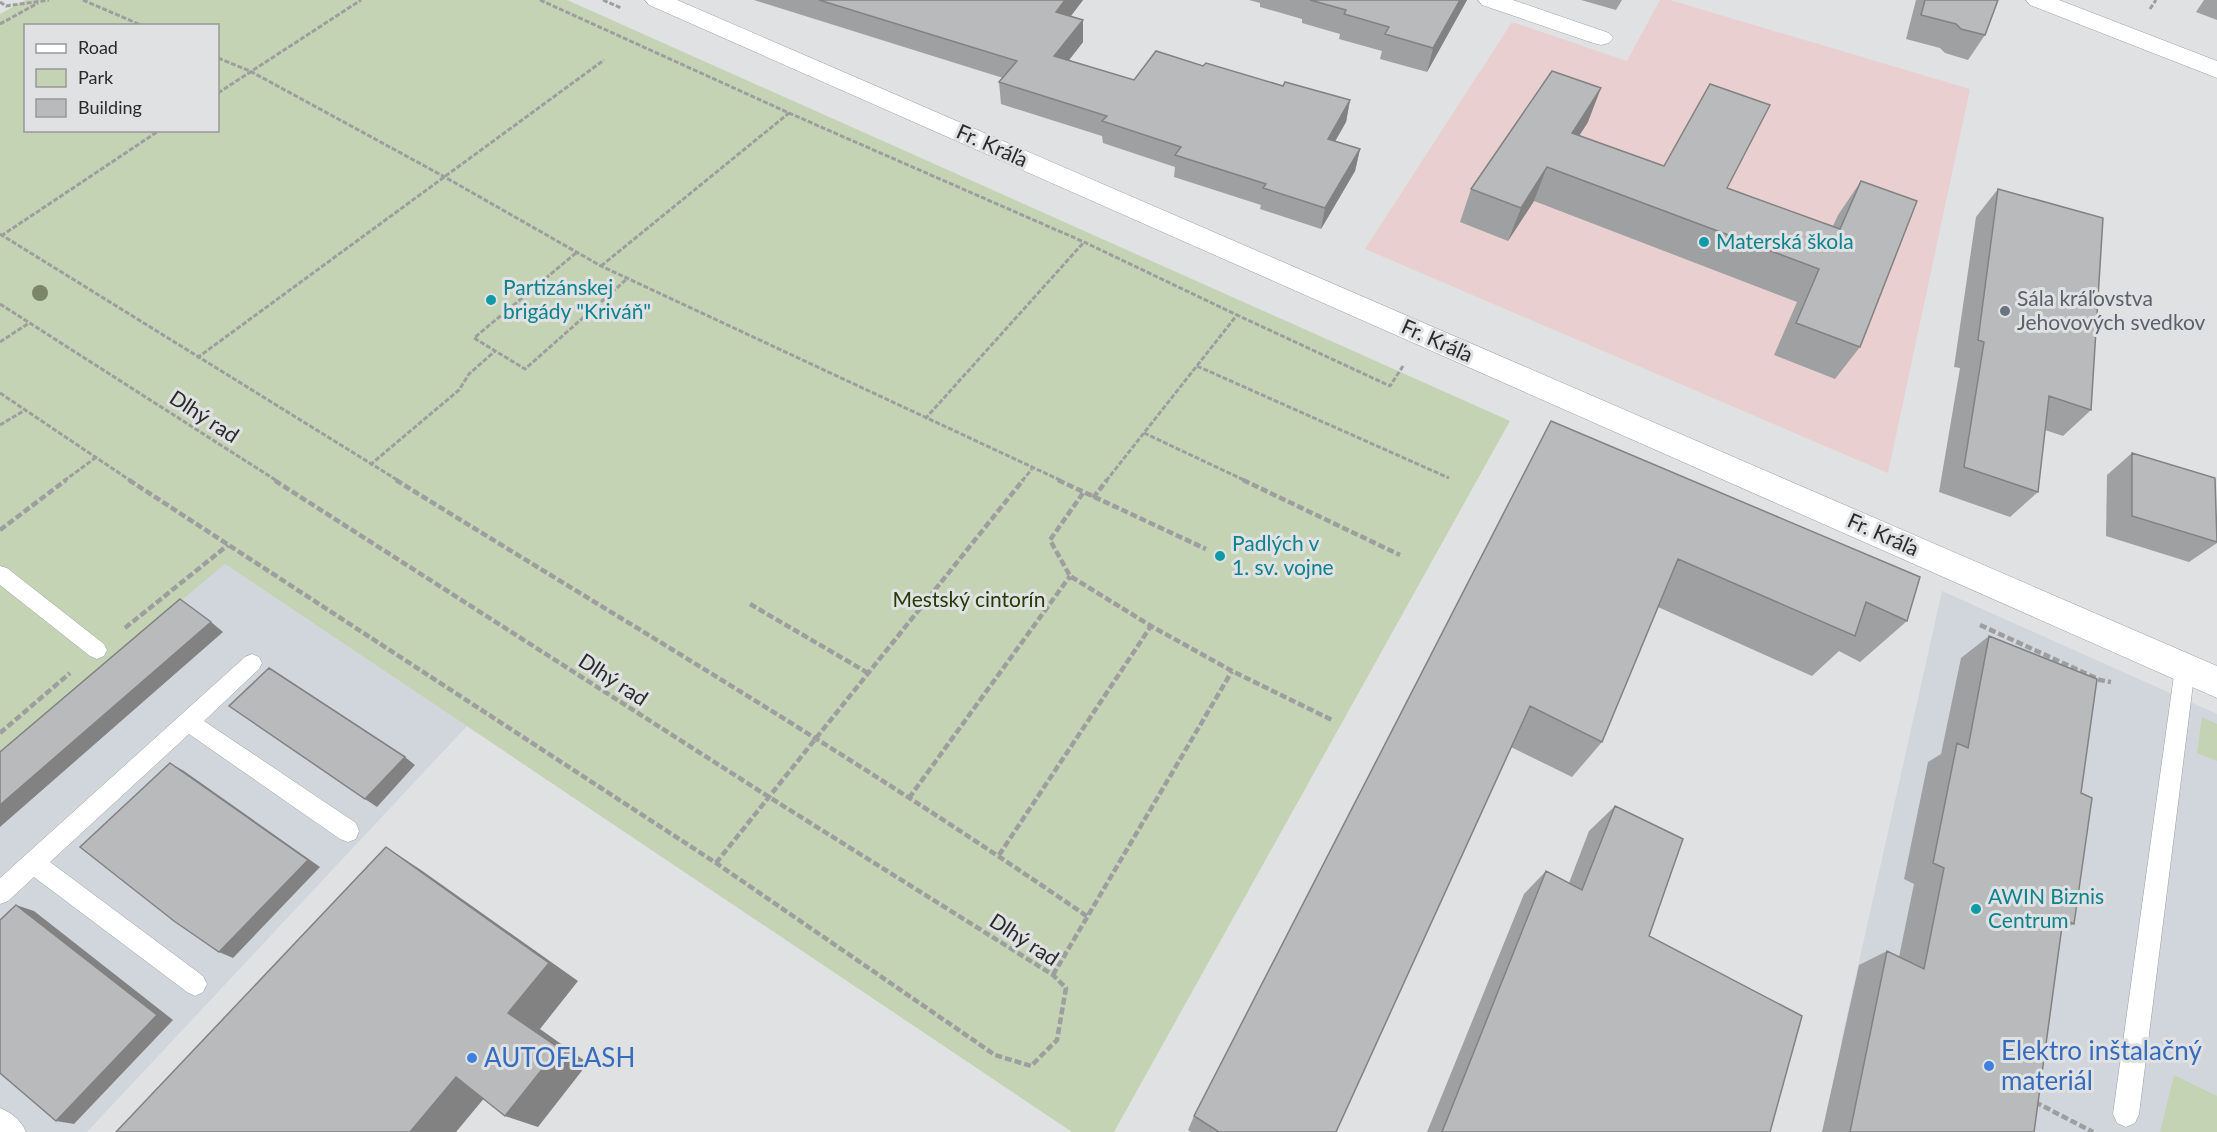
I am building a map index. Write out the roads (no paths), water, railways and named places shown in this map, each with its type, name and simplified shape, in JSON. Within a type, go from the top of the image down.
[{"type":"street","name":"Fr. Kráľa","points":[[657,0],[2217,682]]},
{"type":"street","points":[[1490,0],[1600,38]]},
{"type":"street","points":[[2038,0],[2217,70]]},
{"type":"lane","points":[[0,574],[97,651]]},
{"type":"lane","points":[[0,893],[252,663]]},
{"type":"lane","points":[[2126,1114],[2185,668]]},
{"type":"lane","points":[[188,722],[348,831]]},
{"type":"lane","points":[[33,863],[195,984]]},
{"type":"lane","points":[[0,1121],[13,1132]]},
{"type":"place","name":"Materská škola","points":[[1704,242]]},
{"type":"place","name":"Partizánskej brigády \"Kriváň\"","points":[[491,300]]},
{"type":"place","name":"Sála kráľovstva Jehovových svedkov","points":[[2005,311]]},
{"type":"place","name":"Padlých v 1. sv. vojne","points":[[1220,556]]},
{"type":"place","name":"AWIN Biznis Centrum","points":[[1976,909]]},
{"type":"place","name":"AUTOFLASH","points":[[472,1058]]},
{"type":"place","name":"Elektro inštalačný materiál","points":[[1989,1066]]},
{"type":"park label","name":"Mestský cintorín","points":[[969,600]]}]
